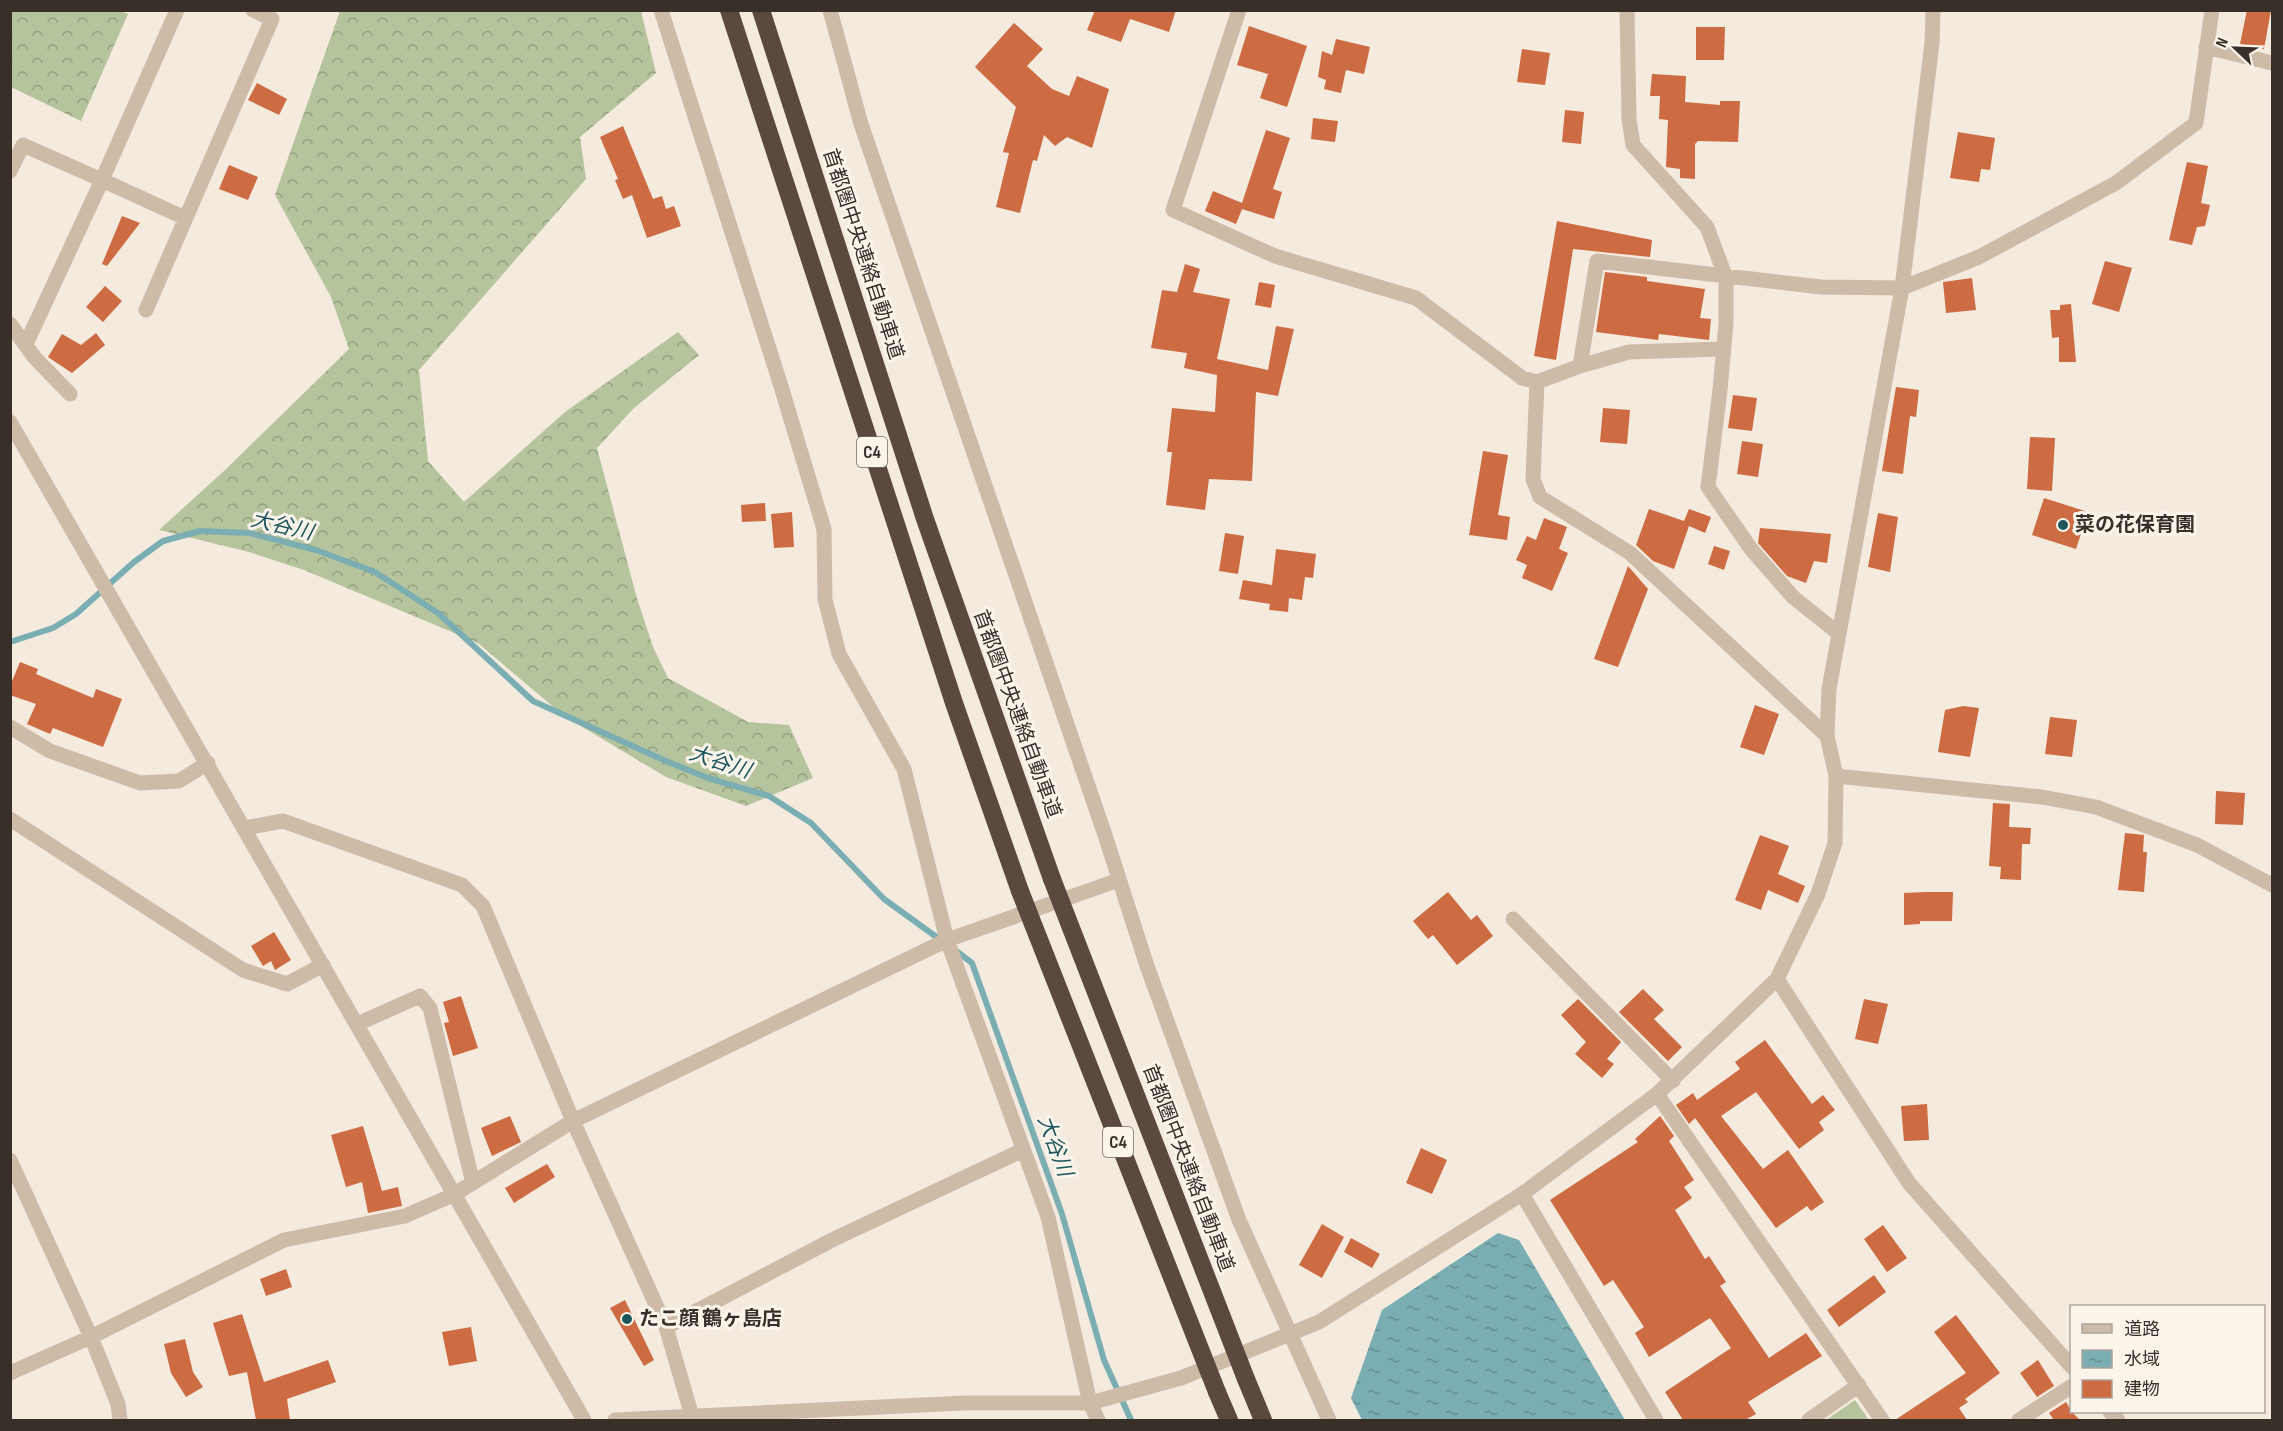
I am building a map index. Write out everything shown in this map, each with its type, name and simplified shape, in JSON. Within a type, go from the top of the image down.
[{"type":"highway","points":[[724,10],[750,78]]},
{"type":"highway","name":"C4","points":[[729,10],[954,703],[1020,891],[1228,1420]]},
{"type":"highway","name":"首都圏中央連絡自動車道","points":[[763,10],[780,71],[925,519],[1052,879],[1263,1420]]},
{"type":"street","points":[[26,344],[177,10]]},
{"type":"street","points":[[146,310],[272,19],[253,10]]},
{"type":"street","points":[[661,10],[780,382],[824,529],[825,599],[839,654],[904,769],[947,940],[1048,1216],[1090,1402],[1098,1420]]},
{"type":"street","points":[[830,10],[868,147],[1146,963],[1239,1220],[1329,1420]]},
{"type":"street","points":[[1239,10],[1173,210],[1275,256],[1328,274],[1416,298],[1522,378],[1537,382],[1580,366],[1629,352],[1722,349]]},
{"type":"street","points":[[1627,10],[1629,119],[1633,145],[1707,227],[1726,278],[1726,324],[1708,487],[1751,549],[1793,597],[1838,633]]},
{"type":"street","points":[[615,1420],[964,1404],[1090,1402],[1181,1378],[1319,1322],[1522,1194],[1673,1081],[1777,979],[1818,894],[1835,843],[1836,776],[1827,736],[1829,688],[1902,288],[1932,43],[1933,10]]},
{"type":"street","points":[[1580,366],[1597,261],[1821,288],[1902,288],[1979,257],[2116,183],[2196,123],[2212,10]]},
{"type":"street","points":[[2206,47],[2272,63]]},
{"type":"street","points":[[10,171],[23,145],[185,218]]},
{"type":"street","points":[[10,324],[35,358],[70,394]]},
{"type":"street","points":[[1537,382],[1533,479],[1540,497],[1630,553],[1827,736]]},
{"type":"street","points":[[10,422],[584,1420]]},
{"type":"street","points":[[10,727],[50,751],[140,783],[179,781],[208,763]]},
{"type":"street","points":[[1836,776],[2042,797],[2096,807],[2197,845],[2272,885]]},
{"type":"street","points":[[10,819],[243,969],[287,984],[323,965]]},
{"type":"street","points":[[245,828],[283,821],[462,885],[483,906],[573,1121],[666,1327],[692,1416]]},
{"type":"street","points":[[10,1373],[92,1336],[284,1240],[405,1216],[453,1195],[573,1121],[947,940],[1119,880]]},
{"type":"street","points":[[1513,919],[1673,1081]]},
{"type":"street","points":[[1777,979],[1909,1184],[2070,1365]]},
{"type":"street","points":[[357,1024],[420,996],[430,1008],[473,1183]]},
{"type":"street","points":[[1657,1094],[1882,1420]]},
{"type":"street","points":[[666,1327],[834,1239],[1023,1150]]},
{"type":"street","points":[[10,1160],[92,1336],[118,1404],[120,1420]]},
{"type":"street","points":[[1522,1194],[1656,1420]]},
{"type":"street","points":[[1809,1420],[1859,1385]]},
{"type":"street","points":[[2019,1420],[2070,1387]]},
{"type":"green space","points":[[11,11],[121,11],[128,14],[81,121],[11,87]]},
{"type":"green space","points":[[340,11],[641,11],[656,73],[580,137],[586,179],[419,370],[428,461],[464,502],[565,412],[678,332],[699,355],[634,408],[597,448],[636,595],[653,647],[668,678],[748,722],[789,725],[813,778],[746,806],[666,777],[564,716],[478,643],[304,570],[249,552],[159,530],[225,470],[349,349],[331,297],[275,195]]},
{"type":"green space","points":[[1855,1400],[1869,1420],[1826,1420]]},
{"type":"water","points":[[1498,1233],[1519,1240],[1625,1420],[1362,1420],[1351,1398],[1382,1310]]},
{"type":"building","points":[[1095,10],[1176,10],[1169,32],[1130,19],[1121,42],[1087,30]]},
{"type":"building","points":[[2247,10],[2271,10],[2264,49],[2240,44]]},
{"type":"building","points":[[1014,23],[1043,49],[1027,66],[1052,89],[1069,96],[1077,76],[1109,89],[1092,148],[1067,137],[1055,146],[1044,135],[1037,161],[1033,160],[1020,213],[996,207],[1009,153],[1003,152],[1016,107],[975,67]]},
{"type":"building","points":[[1249,26],[1307,46],[1287,107],[1260,98],[1268,74],[1237,65]]},
{"type":"building","points":[[1696,27],[1725,27],[1724,60],[1696,60]]},
{"type":"building","points":[[1336,39],[1370,47],[1364,74],[1346,70],[1341,93],[1324,89],[1326,80],[1318,77],[1322,51],[1332,55]]},
{"type":"building","points":[[1522,49],[1550,53],[1545,85],[1517,82]]},
{"type":"building","points":[[1652,74],[1686,76],[1685,102],[1720,105],[1720,101],[1740,101],[1738,142],[1698,141],[1695,144],[1695,179],[1680,178],[1680,169],[1666,167],[1668,120],[1659,119],[1660,96],[1650,96]]},
{"type":"building","points":[[257,83],[287,99],[279,115],[248,100]]},
{"type":"building","points":[[1565,110],[1584,112],[1581,144],[1562,142]]},
{"type":"building","points":[[1313,118],[1338,121],[1335,142],[1311,139]]},
{"type":"building","points":[[623,126],[653,199],[662,196],[666,209],[674,206],[681,226],[647,238],[632,195],[623,199],[615,180],[618,179],[600,137]]},
{"type":"building","points":[[1266,130],[1290,138],[1273,189],[1282,192],[1274,219],[1242,209],[1236,224],[1205,211],[1213,191],[1242,203]]},
{"type":"building","points":[[1958,132],[1995,138],[1990,170],[1981,169],[1979,182],[1950,178]]},
{"type":"building","points":[[2187,162],[2208,166],[2201,203],[2210,205],[2205,226],[2197,227],[2192,245],[2169,240]]},
{"type":"building","points":[[229,165],[258,177],[248,200],[219,189]]},
{"type":"building","points":[[122,216],[140,223],[107,266],[102,264]]},
{"type":"building","points":[[1557,221],[1652,240],[1650,257],[1573,249],[1556,360],[1534,356]]},
{"type":"building","points":[[2105,261],[2132,268],[2119,312],[2092,304]]},
{"type":"building","points":[[1185,264],[1200,269],[1193,292],[1230,299],[1217,359],[1268,370],[1276,326],[1294,329],[1278,396],[1256,392],[1252,481],[1209,479],[1205,510],[1166,505],[1172,452],[1167,452],[1172,408],[1215,412],[1217,375],[1184,368],[1187,353],[1151,348],[1162,290],[1177,292]]},
{"type":"building","points":[[1605,272],[1647,277],[1647,281],[1705,289],[1700,318],[1711,319],[1709,340],[1659,334],[1658,340],[1596,332]]},
{"type":"building","points":[[1972,278],[1976,310],[1946,313],[1943,282]]},
{"type":"building","points":[[1259,282],[1275,285],[1271,308],[1255,305]]},
{"type":"building","points":[[105,286],[122,301],[103,322],[86,307]]},
{"type":"building","points":[[2071,304],[2076,362],[2059,362],[2059,337],[2052,338],[2050,310],[2060,310],[2060,305]]},
{"type":"building","points":[[96,333],[105,345],[72,373],[48,357],[62,334],[81,345]]},
{"type":"building","points":[[1896,387],[1919,390],[1916,417],[1910,416],[1903,474],[1882,471]]},
{"type":"building","points":[[1733,395],[1757,398],[1752,431],[1728,428]]},
{"type":"building","points":[[1603,408],[1630,410],[1627,444],[1600,442]]},
{"type":"building","points":[[2030,437],[2055,438],[2052,491],[2027,489]]},
{"type":"building","points":[[1742,441],[1763,444],[1758,477],[1737,474]]},
{"type":"building","points":[[1483,451],[1508,455],[1498,515],[1510,517],[1507,540],[1469,535]]},
{"type":"building","points":[[2044,498],[2088,512],[2076,549],[2032,535]]},
{"type":"building","points":[[765,503],[766,521],[742,522],[741,505]]},
{"type":"building","points":[[1649,509],[1684,521],[1689,509],[1711,517],[1705,533],[1689,526],[1674,569],[1653,561],[1636,545]]},
{"type":"building","points":[[792,512],[794,547],[774,548],[771,514]]},
{"type":"building","points":[[1878,513],[1898,517],[1890,572],[1868,567]]},
{"type":"building","points":[[1544,518],[1567,527],[1559,549],[1568,553],[1552,591],[1522,578],[1527,565],[1516,560],[1527,536],[1536,540]]},
{"type":"building","points":[[1760,528],[1831,534],[1827,563],[1814,561],[1806,583],[1787,576],[1758,543]]},
{"type":"building","points":[[1225,533],[1244,536],[1238,574],[1219,571]]},
{"type":"building","points":[[1714,546],[1730,551],[1724,570],[1708,564]]},
{"type":"building","points":[[1276,549],[1316,554],[1313,578],[1305,577],[1302,600],[1289,598],[1288,612],[1269,610],[1270,604],[1239,599],[1243,580],[1272,585]]},
{"type":"building","points":[[1628,566],[1648,589],[1618,667],[1594,659]]},
{"type":"building","points":[[20,662],[38,669],[36,674],[93,698],[96,689],[122,699],[103,747],[53,728],[50,734],[27,724],[36,704],[10,695],[10,686]]},
{"type":"building","points":[[1755,705],[1779,714],[1764,755],[1740,747]]},
{"type":"building","points":[[1963,706],[1979,708],[1970,757],[1938,752],[1945,710]]},
{"type":"building","points":[[2050,717],[2077,720],[2072,757],[2045,754]]},
{"type":"building","points":[[2216,791],[2245,793],[2243,825],[2215,824]]},
{"type":"building","points":[[1993,803],[2010,804],[2009,827],[2031,828],[2030,844],[2022,844],[2021,880],[2000,879],[2001,867],[1989,866]]},
{"type":"building","points":[[2125,833],[2144,835],[2143,852],[2147,852],[2144,892],[2118,890]]},
{"type":"building","points":[[1760,835],[1789,846],[1778,874],[1805,886],[1798,903],[1768,890],[1761,910],[1735,900]]},
{"type":"building","points":[[1448,892],[1471,920],[1477,915],[1493,936],[1457,965],[1433,935],[1428,939],[1413,921]]},
{"type":"building","points":[[1953,892],[1952,921],[1920,921],[1920,924],[1904,925],[1904,893]]},
{"type":"building","points":[[274,932],[291,960],[275,970],[271,961],[263,966],[251,946]]},
{"type":"building","points":[[1643,989],[1664,1010],[1654,1019],[1682,1047],[1668,1061],[1619,1012]]},
{"type":"building","points":[[461,996],[478,1048],[453,1056],[444,1023],[449,1022],[443,1002]]},
{"type":"building","points":[[1578,999],[1621,1042],[1607,1059],[1614,1064],[1602,1078],[1575,1054],[1586,1042],[1561,1015]]},
{"type":"building","points":[[1864,999],[1888,1004],[1878,1044],[1855,1039]]},
{"type":"building","points":[[1765,1040],[1812,1104],[1823,1095],[1835,1110],[1819,1122],[1824,1130],[1799,1149],[1756,1092],[1721,1116],[1763,1169],[1788,1150],[1824,1202],[1811,1211],[1807,1206],[1776,1228],[1695,1118],[1689,1124],[1676,1105],[1693,1093],[1697,1100],[1740,1069],[1735,1062]]},
{"type":"building","points":[[1927,1104],[1929,1140],[1904,1141],[1901,1106]]},
{"type":"building","points":[[510,1116],[521,1142],[492,1156],[481,1128]]},
{"type":"building","points":[[1660,1116],[1674,1136],[1669,1141],[1694,1180],[1684,1187],[1692,1198],[1675,1210],[1705,1259],[1709,1256],[1726,1282],[1720,1286],[1769,1358],[1806,1333],[1822,1356],[1748,1402],[1756,1414],[1745,1420],[1683,1420],[1665,1392],[1731,1348],[1710,1318],[1649,1357],[1635,1333],[1644,1327],[1613,1280],[1604,1286],[1550,1200],[1638,1142],[1635,1139]]},
{"type":"building","points":[[363,1126],[382,1191],[398,1187],[402,1206],[368,1213],[362,1182],[346,1187],[331,1135]]},
{"type":"building","points":[[1421,1148],[1447,1160],[1432,1194],[1406,1183]]},
{"type":"building","points":[[547,1164],[555,1177],[514,1203],[505,1188]]},
{"type":"building","points":[[1322,1224],[1344,1237],[1322,1278],[1299,1265]]},
{"type":"building","points":[[1883,1225],[1907,1258],[1887,1272],[1864,1239]]},
{"type":"building","points":[[1351,1238],[1380,1254],[1372,1268],[1344,1252]]},
{"type":"building","points":[[286,1269],[292,1287],[266,1296],[260,1279]]},
{"type":"building","points":[[1874,1275],[1886,1292],[1839,1327],[1827,1310]]},
{"type":"building","points":[[625,1300],[654,1360],[644,1366],[610,1308]]},
{"type":"building","points":[[242,1314],[264,1382],[328,1360],[336,1382],[287,1399],[290,1420],[256,1420],[247,1372],[229,1376],[213,1323]]},
{"type":"building","points":[[1956,1315],[2000,1373],[1965,1399],[1968,1402],[1959,1408],[1967,1420],[1895,1420],[1966,1373],[1934,1332]]},
{"type":"building","points":[[471,1327],[477,1361],[449,1366],[442,1332]]},
{"type":"building","points":[[185,1339],[193,1372],[203,1387],[186,1397],[171,1373],[164,1344]]},
{"type":"building","points":[[2038,1360],[2054,1386],[2037,1397],[2020,1373]]},
{"type":"building","points":[[2066,1402],[2070,1413],[2080,1420],[2054,1420],[2049,1413]]},
{"type":"waterway","name":"大谷川","points":[[10,642],[53,628],[76,614],[134,562],[163,541],[200,531],[249,533],[316,550],[375,572],[438,613],[533,701],[668,762],[708,778],[769,796],[811,823],[884,899],[942,941]]},
{"type":"waterway","name":"大谷川","points":[[955,950],[972,963],[1062,1214],[1104,1360],[1131,1420]]},
{"type":"place","name":"菜の花保育園","points":[[2063,525]]},
{"type":"place","name":"たこ顔 鶴ヶ島店","points":[[627,1319]]}]
